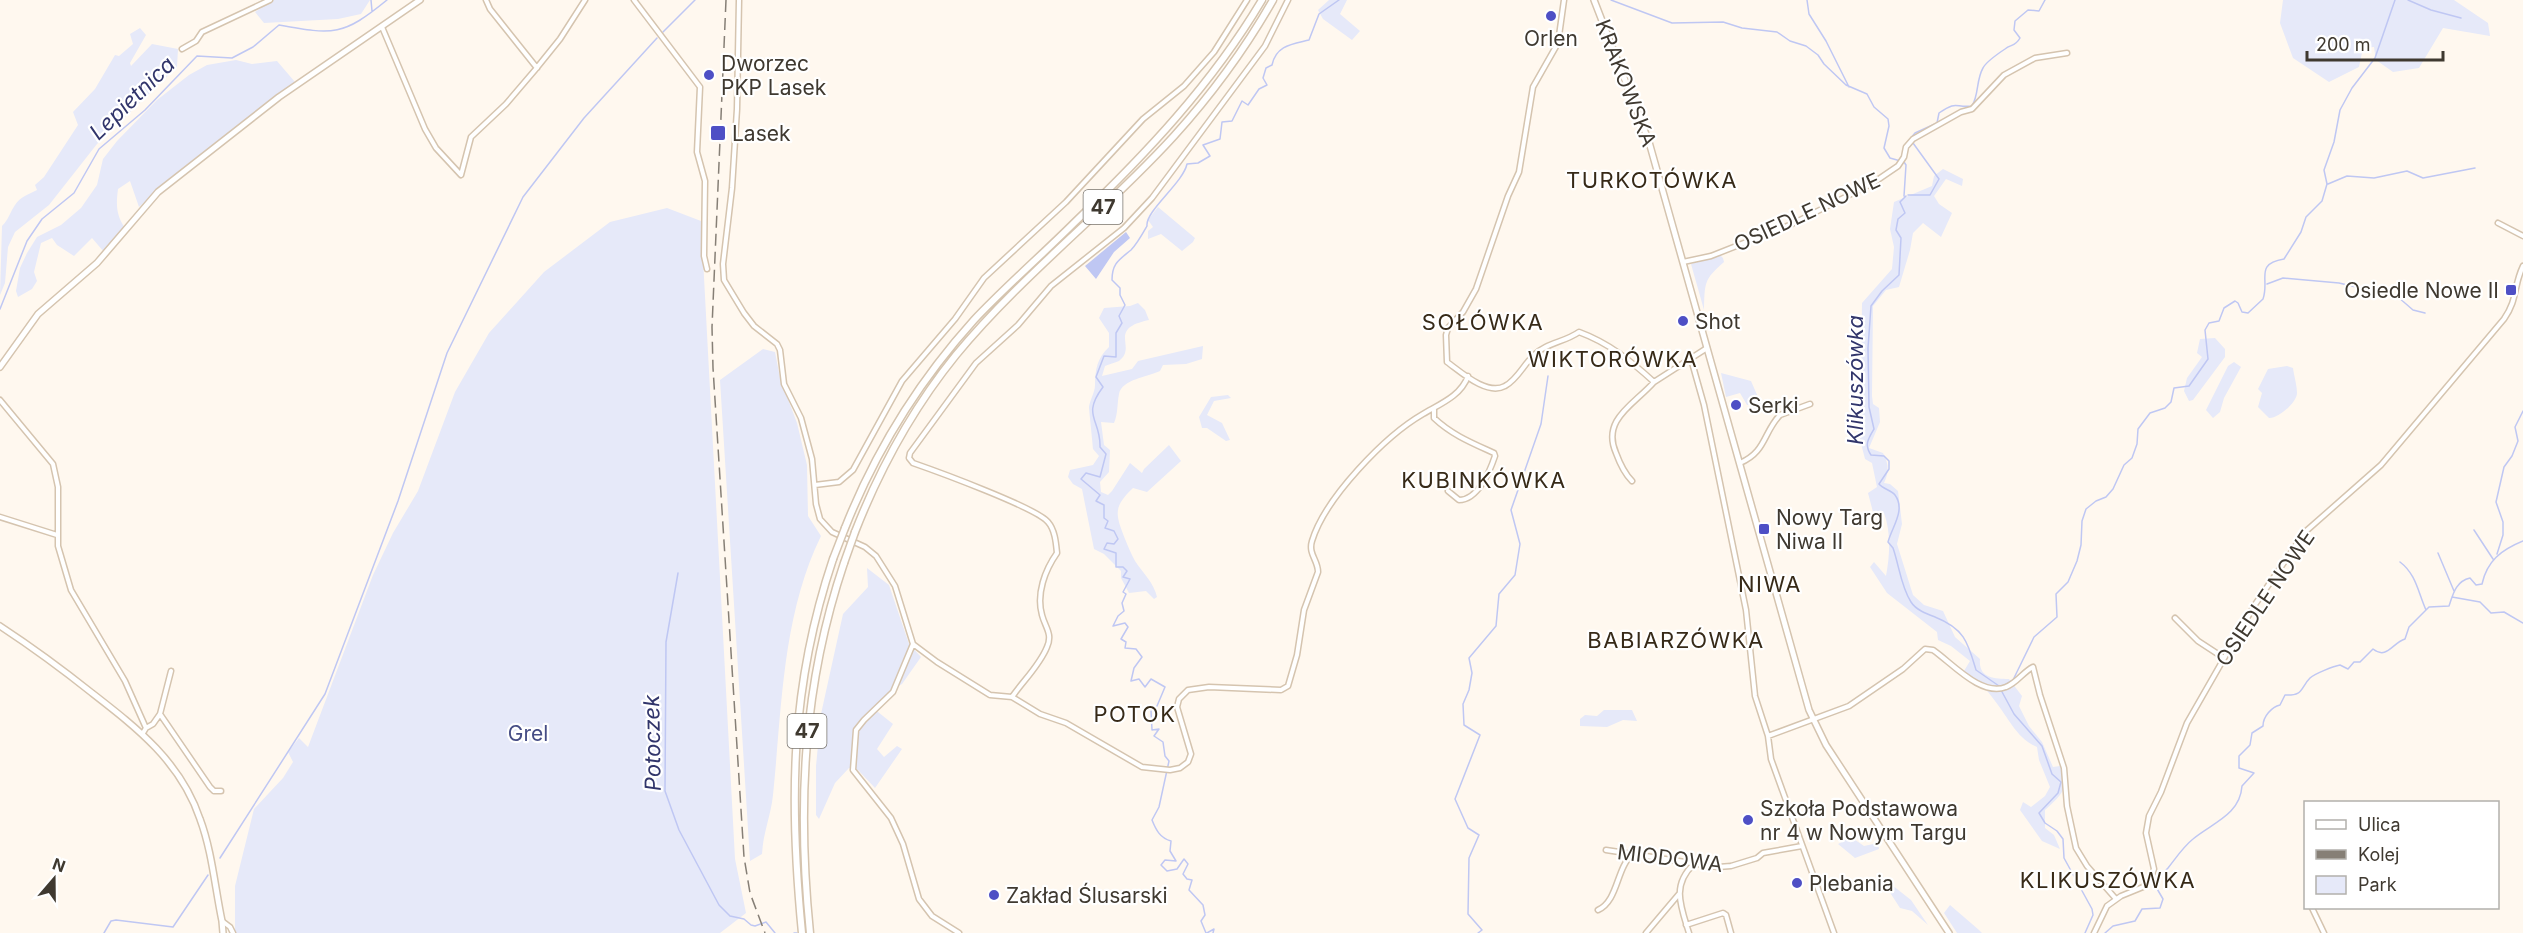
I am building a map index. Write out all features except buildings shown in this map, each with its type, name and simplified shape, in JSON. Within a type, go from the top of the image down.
[{"type":"main road","points":[[0,367],[38,315],[97,263],[158,192],[279,97],[420,0]]},
{"type":"main road","name":"47","points":[[802,933],[793,780],[798,707],[810,636],[833,559],[884,444],[950,349],[1001,292],[1112,186],[1183,111],[1229,52],[1262,0]]},
{"type":"main road","name":"47","points":[[810,933],[803,807],[807,728],[822,636],[844,563],[873,487],[893,449],[957,355],[1032,274],[1174,136],[1222,78],[1273,0]]},
{"type":"main road","name":"KRAKOWSKA","points":[[1594,0],[1649,142],[1812,718],[1826,745],[1949,933]]},
{"type":"main road","points":[[0,626],[44,655],[145,731],[166,758],[201,819],[223,933]]},
{"type":"street","points":[[182,49],[196,41],[202,32],[270,0]]},
{"type":"street","points":[[486,0],[490,9],[537,68]]},
{"type":"street","points":[[382,27],[425,129],[436,148],[461,175],[471,137],[506,104],[537,68],[560,39],[585,0]]},
{"type":"street","points":[[634,0],[700,87],[697,152],[705,181],[704,256],[707,269]]},
{"type":"street","points":[[739,0],[737,110],[724,276],[726,285],[744,313],[779,347],[784,384],[801,418],[812,459],[817,510],[822,523],[835,534],[869,549],[893,580],[913,644],[990,695],[1012,697],[1040,714],[1086,734],[1142,767],[1170,770],[1180,768],[1188,762],[1191,754],[1177,707],[1179,699],[1188,690],[1209,687],[1281,690],[1287,686],[1297,655],[1304,610],[1318,572],[1311,552],[1312,542],[1327,509],[1338,491],[1400,430],[1448,400],[1460,390],[1468,376]]},
{"type":"street","points":[[815,484],[839,482],[853,470],[902,381],[955,319],[979,284],[1066,202],[1143,119],[1190,80],[1214,52],[1247,0]]},
{"type":"street","points":[[1012,697],[1048,646],[1050,633],[1041,613],[1042,588],[1046,570],[1057,553],[1048,521],[969,484],[913,463],[910,453],[956,387],[976,363],[1018,325],[1051,286],[1124,228],[1152,198],[1265,45],[1288,0]]},
{"type":"street","points":[[1564,0],[1558,43],[1533,87],[1519,172],[1508,196],[1476,289],[1463,312],[1448,328],[1446,335],[1448,362],[1490,388],[1506,386],[1534,354],[1545,347],[1557,345],[1579,332],[1598,339],[1614,349],[1654,382]]},
{"type":"street","name":"OSIEDLE NOWE","points":[[1683,262],[1711,256],[1792,224],[1873,183],[1902,161],[1906,147],[1913,139],[1961,112],[1972,109],[2004,75],[2035,58],[2067,53]]},
{"type":"street","points":[[2498,223],[2523,236]]},
{"type":"street","name":"OSIEDLE NOWE","points":[[2094,933],[2104,910],[2116,899],[2143,887],[2151,877],[2153,865],[2145,833],[2149,816],[2187,723],[2254,606],[2305,532],[2381,465],[2504,319],[2513,306],[2515,288],[2523,266]]},
{"type":"street","points":[[1632,481],[1624,474],[1612,445],[1611,434],[1614,423],[1654,382],[1707,348]]},
{"type":"street","points":[[1690,359],[1704,405],[1746,610],[1755,696],[1768,736],[1772,765],[1834,933]]},
{"type":"street","points":[[0,400],[53,464],[58,487],[58,546],[76,601],[125,681],[145,731],[160,714],[171,671]]},
{"type":"street","points":[[1739,463],[1755,454],[1763,445],[1780,414],[1810,404]]},
{"type":"street","points":[[1434,409],[1434,418],[1444,427],[1496,456],[1478,490],[1470,497],[1459,500],[1448,491]]},
{"type":"street","points":[[0,517],[57,535]]},
{"type":"street","points":[[2175,618],[2198,641],[2224,658]]},
{"type":"street","points":[[913,644],[893,692],[856,730],[853,770],[891,818],[903,844],[919,899],[932,916],[959,933]]},
{"type":"street","points":[[1768,736],[1849,706],[1903,669],[1925,649],[1932,650],[1971,679],[1990,689],[2008,687],[2032,667],[2064,768],[2067,806],[2076,848],[2087,866],[2116,899]]},
{"type":"street","points":[[160,714],[210,787],[221,791]]},
{"type":"street","name":"MIODOWA","points":[[1606,850],[1694,864],[1731,866],[1757,858],[1763,853],[1802,846]]},
{"type":"street","points":[[1598,910],[1602,909],[1627,861],[1634,854]]},
{"type":"street","points":[[1689,933],[1678,898],[1683,876],[1694,864]]},
{"type":"street","points":[[1646,933],[1679,894]]},
{"type":"street","points":[[2313,909],[2324,933]]},
{"type":"street","points":[[1686,925],[1723,913],[1726,915],[1731,933]]},
{"type":"street","points":[[222,921],[230,927],[233,933]]},
{"type":"green space","points":[[273,0],[370,0],[361,14],[338,19],[264,23],[255,12]]},
{"type":"green space","points":[[1329,0],[1347,0],[1340,14],[1360,31],[1352,40],[1323,19],[1318,10]]},
{"type":"green space","points":[[2283,0],[2454,0],[2488,23],[2490,36],[2443,28],[2419,68],[2393,72],[2376,60],[2374,47],[2363,48],[2359,67],[2329,82],[2293,58],[2280,23]]},
{"type":"green space","points":[[140,28],[146,35],[130,63],[131,66],[152,44],[178,49],[177,67],[97,144],[49,205],[15,232],[8,247],[5,283],[0,295],[2,226],[17,202],[37,190],[35,185],[44,177],[78,125],[73,112],[95,89],[115,55],[119,56],[133,44],[130,34]]},
{"type":"green space","points":[[236,60],[252,64],[277,61],[295,82],[183,168],[139,207],[130,181],[118,189],[117,210],[125,228],[104,252],[92,238],[74,256],[57,245],[52,238],[41,243],[34,272],[37,281],[32,289],[18,297],[16,291],[20,268],[37,237],[61,225],[81,208],[97,185],[103,159],[117,141],[157,100],[189,75],[207,65]]},
{"type":"green space","points":[[1943,169],[1963,179],[1962,186],[1946,179],[1934,196],[1939,204],[1952,213],[1941,237],[1923,223],[1913,233],[1899,287],[1886,290],[1873,306],[1872,396],[1873,404],[1879,408],[1880,422],[1869,448],[1883,453],[1888,468],[1884,483],[1890,484],[1898,491],[1902,524],[1897,544],[1913,595],[1924,605],[1943,611],[1955,637],[1980,659],[1984,674],[1993,678],[2009,679],[2022,696],[2019,706],[2029,726],[2042,742],[2053,767],[2060,766],[2064,780],[2063,791],[2045,810],[2045,828],[2054,835],[2060,849],[2042,841],[2020,810],[2023,802],[2031,807],[2045,796],[2050,787],[2039,760],[2037,747],[2018,733],[1988,693],[1964,671],[1970,661],[1951,646],[1938,640],[1937,632],[1887,593],[1870,567],[1874,562],[1886,576],[1889,544],[1884,513],[1873,512],[1868,493],[1877,487],[1872,463],[1865,459],[1856,424],[1861,410],[1858,392],[1861,371],[1862,303],[1892,269],[1894,247],[1890,229],[1894,202],[1932,186],[1934,176]]},
{"type":"green space","points":[[1158,207],[1195,238],[1182,251],[1161,234],[1148,239],[1148,231],[1153,227],[1148,220]]},
{"type":"green space","name":"Grel","points":[[667,208],[701,221],[735,859],[746,913],[720,933],[235,933],[235,886],[254,809],[283,778],[293,762],[288,752],[299,738],[308,747],[373,575],[393,533],[418,491],[455,392],[489,333],[544,272],[610,222]]},
{"type":"green space","points":[[1720,255],[1724,262],[1712,273],[1706,283],[1704,310],[1691,264]]},
{"type":"green space","points":[[1138,303],[1145,310],[1149,320],[1129,328],[1126,333],[1124,356],[1119,361],[1105,366],[1102,376],[1132,369],[1138,361],[1203,346],[1202,359],[1186,364],[1163,365],[1160,371],[1125,385],[1119,394],[1114,423],[1101,422],[1104,445],[1110,450],[1109,472],[1100,482],[1101,492],[1108,495],[1112,491],[1130,463],[1142,473],[1169,445],[1181,461],[1147,492],[1133,488],[1122,501],[1118,512],[1118,518],[1132,556],[1156,592],[1157,597],[1154,599],[1146,591],[1129,593],[1121,578],[1121,571],[1104,554],[1094,549],[1082,489],[1073,484],[1068,477],[1070,470],[1093,465],[1099,456],[1093,449],[1089,407],[1095,388],[1098,364],[1109,347],[1109,333],[1099,318],[1104,308],[1130,306]]},
{"type":"green space","points":[[2215,338],[2225,349],[2225,357],[2193,400],[2189,401],[2184,391],[2187,378],[2202,357],[2197,353],[2200,339]]},
{"type":"green space","points":[[763,349],[775,352],[780,378],[797,423],[807,465],[808,516],[821,536],[798,598],[791,630],[773,795],[762,854],[750,861],[720,380]]},
{"type":"green space","points":[[2234,362],[2241,367],[2224,398],[2220,412],[2213,418],[2206,410],[2228,366]]},
{"type":"green space","points":[[2287,366],[2293,368],[2296,397],[2286,410],[2269,418],[2258,407],[2262,393],[2258,389],[2268,369]]},
{"type":"green space","points":[[1721,373],[1751,381],[1761,404],[1747,405],[1740,393],[1726,397]]},
{"type":"green space","points":[[1228,395],[1231,398],[1214,401],[1207,415],[1222,423],[1230,440],[1226,441],[1207,428],[1202,428],[1199,417],[1211,397]]},
{"type":"green space","points":[[867,568],[889,585],[909,644],[921,657],[902,684],[873,708],[893,724],[877,749],[884,757],[897,746],[902,749],[875,788],[858,770],[849,768],[835,783],[819,819],[816,815],[816,766],[821,714],[843,614],[868,587]]},
{"type":"green space","points":[[1604,710],[1632,710],[1637,721],[1623,720],[1607,727],[1580,726],[1580,719],[1585,715],[1597,716]]},
{"type":"green space","points":[[1851,837],[1864,846],[1878,843],[1879,849],[1855,858],[1838,844]]},
{"type":"green space","points":[[1878,874],[1911,900],[1928,925],[1912,911],[1900,908]]},
{"type":"green space","points":[[1950,905],[1982,933],[1957,933],[1944,913]]},
{"type":"water","points":[[1126,232],[1130,238],[1114,252],[1096,279],[1085,266]]},
{"type":"waterway","points":[[371,0],[372,11]]},
{"type":"waterway","name":"Lepietnica","points":[[0,309],[27,241],[42,219],[74,193],[99,149],[145,110],[197,56],[232,58],[253,47],[279,25],[313,30],[337,30],[359,20],[387,0]]},
{"type":"waterway","points":[[663,32],[695,0]]},
{"type":"waterway","points":[[1206,933],[1201,921],[1205,915],[1203,905],[1189,890],[1192,880],[1187,879],[1183,874],[1188,864],[1184,859],[1177,869],[1167,871],[1161,865],[1165,860],[1176,861],[1170,851],[1171,841],[1159,833],[1152,820],[1159,807],[1169,761],[1165,756],[1163,742],[1154,736],[1159,729],[1152,730],[1151,711],[1157,706],[1165,687],[1151,679],[1145,687],[1139,679],[1131,681],[1134,668],[1142,657],[1136,649],[1125,648],[1126,642],[1121,639],[1128,627],[1125,623],[1113,626],[1118,616],[1124,611],[1122,603],[1126,594],[1123,592],[1130,579],[1123,577],[1127,571],[1123,567],[1116,567],[1116,553],[1104,549],[1107,543],[1114,544],[1118,539],[1114,531],[1105,528],[1108,521],[1104,518],[1104,505],[1096,501],[1100,495],[1081,479],[1086,473],[1100,477],[1106,454],[1100,447],[1093,405],[1103,387],[1096,377],[1104,356],[1116,357],[1116,333],[1122,323],[1119,316],[1125,305],[1120,295],[1120,288],[1112,280],[1115,266],[1135,245],[1152,213],[1179,180],[1187,164],[1198,163],[1210,156],[1203,145],[1220,139],[1222,122],[1232,121],[1242,101],[1248,105],[1259,89],[1267,85],[1263,78],[1266,68],[1272,65],[1277,53],[1286,46],[1309,40],[1319,14],[1339,0]]},
{"type":"waterway","points":[[1611,0],[1672,23],[1723,22],[1742,28],[1777,32],[1790,41],[1806,46],[1818,55],[1846,85],[1867,94],[1874,107],[1888,119],[1889,126],[1884,148],[1890,158],[1904,162],[1906,165],[1904,196]]},
{"type":"waterway","points":[[1807,0],[1809,14],[1826,41],[1849,87]]},
{"type":"waterway","name":"Klikuszówka","points":[[1910,139],[1915,133],[1937,123],[1939,113],[1945,109],[1953,106],[1972,106],[1979,77],[1985,66],[2020,38],[2014,30],[2015,21],[2028,10],[2039,11],[2045,0]]},
{"type":"waterway","points":[[2003,686],[2013,680],[2034,637],[2057,617],[2056,594],[2068,582],[2077,561],[2081,545],[2082,521],[2086,509],[2106,497],[2113,489],[2124,465],[2132,458],[2137,444],[2138,429],[2150,413],[2165,408],[2171,402],[2174,388],[2189,386],[2208,359],[2205,330],[2209,323],[2219,321],[2224,308],[2235,301],[2242,312],[2248,313],[2263,299],[2266,269],[2275,261],[2284,259],[2301,232],[2306,217],[2322,201],[2327,184],[2324,170],[2334,142],[2340,110],[2352,88],[2375,58],[2395,0]]},
{"type":"waterway","points":[[2408,0],[2431,10],[2461,18]]},
{"type":"waterway","points":[[220,858],[325,694],[398,501],[447,353],[523,197],[584,118],[657,38]]},
{"type":"waterway","name":"Klikuszówka","points":[[1908,195],[1930,195],[1939,179],[1913,143]]},
{"type":"waterway","points":[[2328,184],[2347,176],[2374,178],[2407,171],[2423,178],[2475,168]]},
{"type":"waterway","name":"Klikuszówka","points":[[1906,196],[1900,202],[1905,213],[1898,219],[1896,230],[1901,238],[1899,275],[1882,291],[1871,306],[1868,348],[1869,407],[1874,429],[1867,445],[1871,455],[1884,456],[1889,461],[1889,469],[1879,484],[1893,493],[1898,501],[1899,513],[1888,542],[1893,548],[1902,583],[1908,596],[1913,605],[1959,632],[1964,638],[1976,670],[1999,686]]},
{"type":"waterway","points":[[2267,284],[2283,278],[2339,283],[2398,297],[2413,310],[2425,313]]},
{"type":"waterway","points":[[1478,933],[1482,930],[1468,914],[1469,858],[1479,835],[1468,828],[1455,799],[1480,735],[1464,725],[1463,704],[1469,690],[1472,673],[1469,658],[1496,626],[1499,594],[1515,575],[1520,544],[1511,510],[1541,424],[1548,376]]},
{"type":"waterway","points":[[2497,554],[2503,535],[2503,522],[2496,502],[2504,467],[2512,456],[2518,441],[2515,427],[2523,411]]},
{"type":"waterway","points":[[2474,530],[2493,559]]},
{"type":"waterway","points":[[2105,933],[2113,926],[2135,921],[2142,909],[2160,908],[2163,899],[2156,887],[2158,878],[2189,842],[2224,817],[2236,804],[2242,786],[2254,773],[2239,768],[2239,756],[2250,745],[2252,733],[2263,726],[2266,715],[2280,705],[2285,695],[2299,693],[2310,678],[2324,670],[2340,665],[2348,669],[2354,662],[2360,662],[2373,649],[2382,653],[2386,652],[2405,639],[2409,627],[2429,607],[2449,606],[2456,589],[2465,580],[2470,578],[2476,585],[2482,584],[2487,569],[2496,557],[2523,541]]},
{"type":"waterway","points":[[2438,553],[2454,591]]},
{"type":"waterway","points":[[2400,562],[2410,572],[2426,610]]},
{"type":"waterway","name":"Potoczek","points":[[678,573],[666,642],[665,791],[679,830],[719,905],[730,916],[744,919],[751,925],[766,922],[775,933]]},
{"type":"waterway","points":[[2452,597],[2480,602],[2491,613],[2504,612],[2523,623]]},
{"type":"waterway","name":"Klikuszówka","points":[[2001,690],[2014,714],[2042,746],[2052,774],[2061,782],[2058,793],[2039,813],[2045,823],[2057,831],[2063,839],[2064,858],[2092,909],[2093,915],[2085,933]]},
{"type":"waterway","points":[[104,933],[111,921],[116,920],[173,927],[208,875]]},
{"type":"waterway","points":[[1207,933],[1214,929],[1213,933]]},
{"type":"railway","points":[[726,0],[712,327],[713,368],[744,857],[750,893],[765,933]]},
{"type":"place","name":"Orlen","points":[[1551,16]]},
{"type":"place","name":"Dworzec PKP Lasek","points":[[709,75]]},
{"type":"place","name":"Lasek","points":[[718,133]]},
{"type":"place","name":"Osiedle Nowe II","points":[[2511,290]]},
{"type":"place","name":"Shot","points":[[1683,321]]},
{"type":"place","name":"Serki","points":[[1736,405]]},
{"type":"place","name":"Nowy Targ Niwa II","points":[[1764,529]]},
{"type":"place","name":"Szkoła Podstawowa nr 4 w Nowym Targu","points":[[1748,820]]},
{"type":"place","name":"Plebania","points":[[1797,883]]},
{"type":"place","name":"Zakład Ślusarski","points":[[994,895]]},
{"type":"district","name":"TURKOTÓWKA","points":[[1652,180]]},
{"type":"district","name":"SOŁÓWKA","points":[[1483,322]]},
{"type":"district","name":"WIKTORÓWKA","points":[[1613,359]]},
{"type":"district","name":"KUBINKÓWKA","points":[[1484,480]]},
{"type":"district","name":"NIWA","points":[[1770,584]]},
{"type":"district","name":"BABIARZÓWKA","points":[[1676,640]]},
{"type":"district","name":"POTOK","points":[[1135,714]]},
{"type":"district","name":"KLIKUSZÓWKA","points":[[2108,880]]}]
